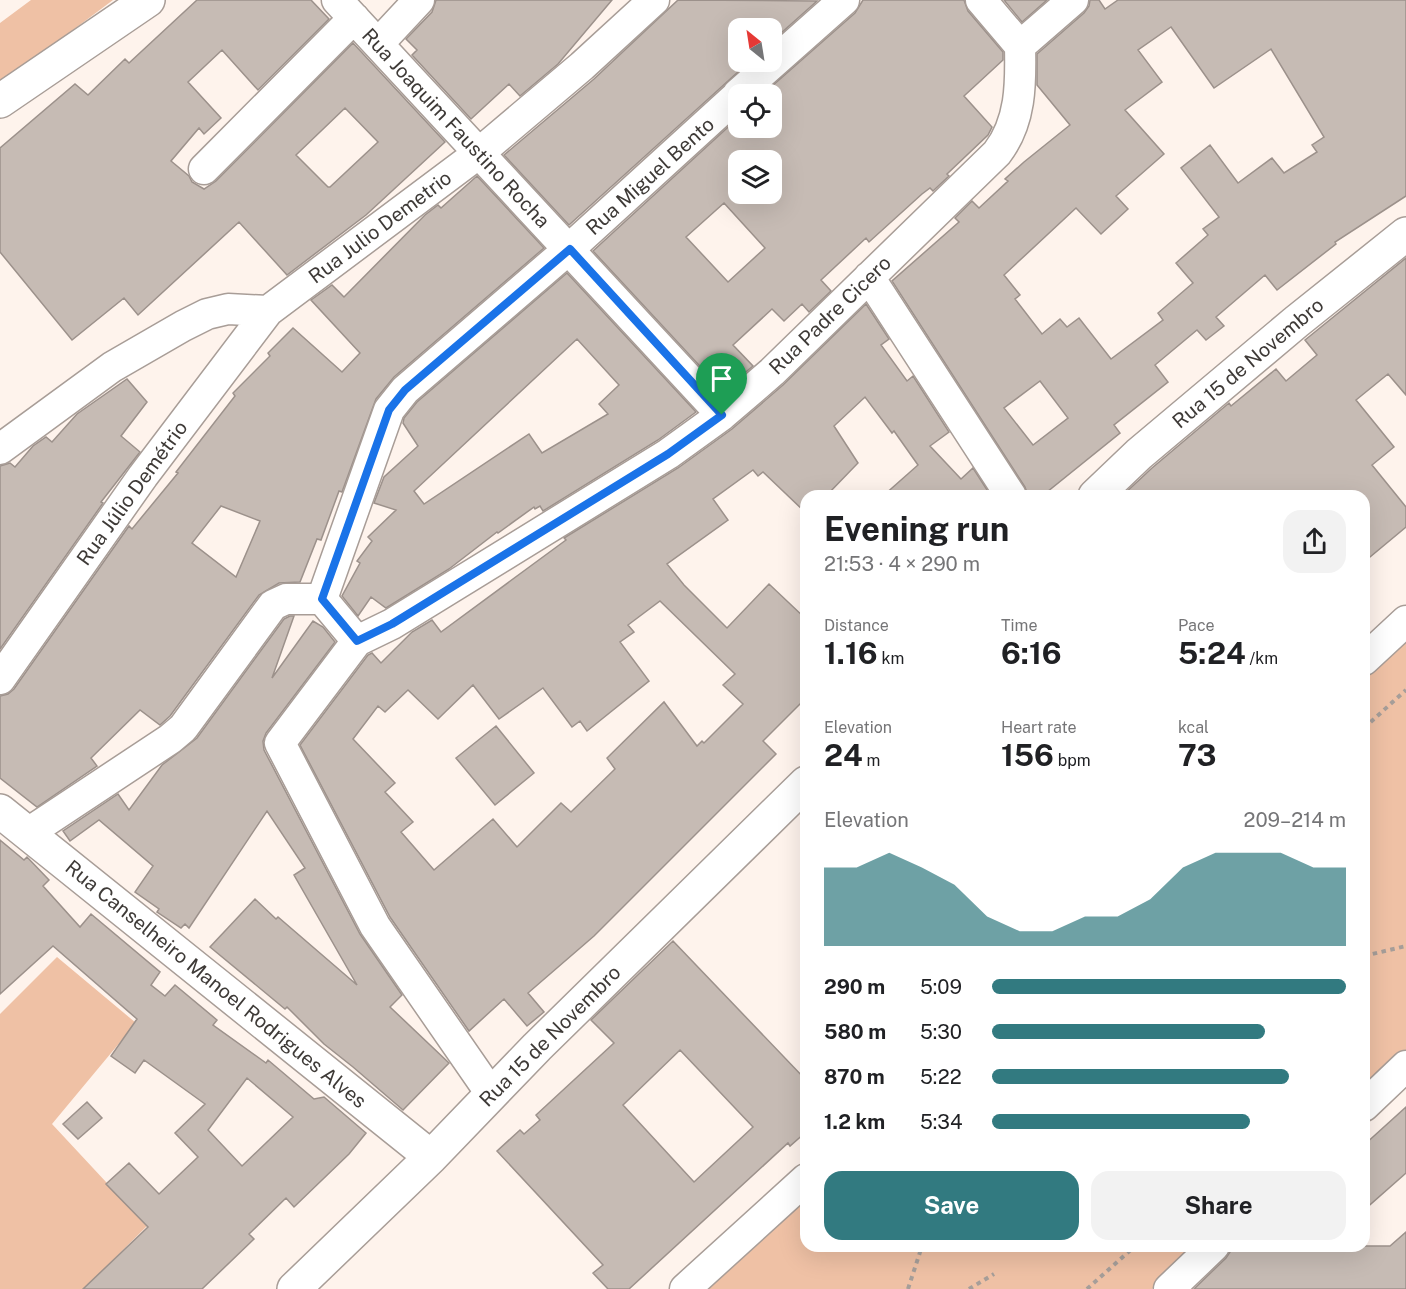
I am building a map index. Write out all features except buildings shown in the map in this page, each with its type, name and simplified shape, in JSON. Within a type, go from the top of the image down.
[{"type":"main road","points":[[0,101],[148,0]]},
{"type":"main road","name":"Rua 15 de Novembro","points":[[1101,490],[1148,446],[1296,322],[1406,234]]},
{"type":"main road","name":"Rua 15 de Novembro","points":[[294,1289],[800,789]]},
{"type":"main road","name":"Rua Canselheiro Manoel Rodrigues Alves","points":[[0,811],[430,1157]]},
{"type":"street","points":[[378,44],[419,0]]},
{"type":"street","name":"Rua Julio Demetrio","points":[[268,311],[479,153],[582,66],[654,0]]},
{"type":"street","name":"Rua Miguel Bento","points":[[750,84],[844,0]]},
{"type":"street","points":[[981,0],[1020,46],[1073,0]]},
{"type":"street","points":[[204,168],[345,9]]},
{"type":"street","name":"Rua Joaquim Faustino Rocha","points":[[345,9],[722,415]]},
{"type":"street","name":"Rua Padre Cicero","points":[[357,641],[392,624],[668,454],[722,415],[772,372],[1003,144],[1013,127],[1017,109],[1021,79],[1020,46]]},
{"type":"street","name":"Rua Miguel Bento","points":[[322,599],[389,410],[405,390],[570,249],[728,104]]},
{"type":"street","points":[[869,277],[1007,490]]},
{"type":"street","points":[[0,449],[112,367],[183,326],[207,314],[228,309],[268,311]]},
{"type":"street","name":"Rua Júlio Demétrio","points":[[0,679],[143,476],[268,311]]},
{"type":"street","points":[[28,832],[170,740],[183,728],[273,605],[286,598],[322,599],[357,641],[280,743],[375,926],[492,1095]]},
{"type":"street","points":[[1370,654],[1406,621]]},
{"type":"street","points":[[1370,1102],[1401,1081]]},
{"type":"street","points":[[685,1289],[800,1184]]},
{"type":"street","points":[[1169,1289],[1208,1252]]},
{"type":"path","points":[[1370,723],[1406,691]]},
{"type":"path","points":[[1370,955],[1406,946]]},
{"type":"path","points":[[908,1289],[920,1252]]},
{"type":"path","points":[[1087,1289],[1129,1252]]},
{"type":"path","points":[[969,1289],[994,1274]]},
{"type":"shaded area","points":[[31,0],[113,0],[0,81],[0,23]]},
{"type":"shaded area","points":[[1406,636],[1406,1053],[1370,1086],[1370,671]]},
{"type":"shaded area","points":[[57,957],[136,1023],[52,1124],[147,1226],[84,1289],[0,1289],[0,1014]]},
{"type":"shaded area","points":[[800,1204],[800,1252],[1191,1252],[1152,1289],[707,1289]]},
{"type":"route","points":[[570,249],[722,415],[668,454],[392,624],[357,641],[322,599],[389,410],[395,400],[570,249]]}]
